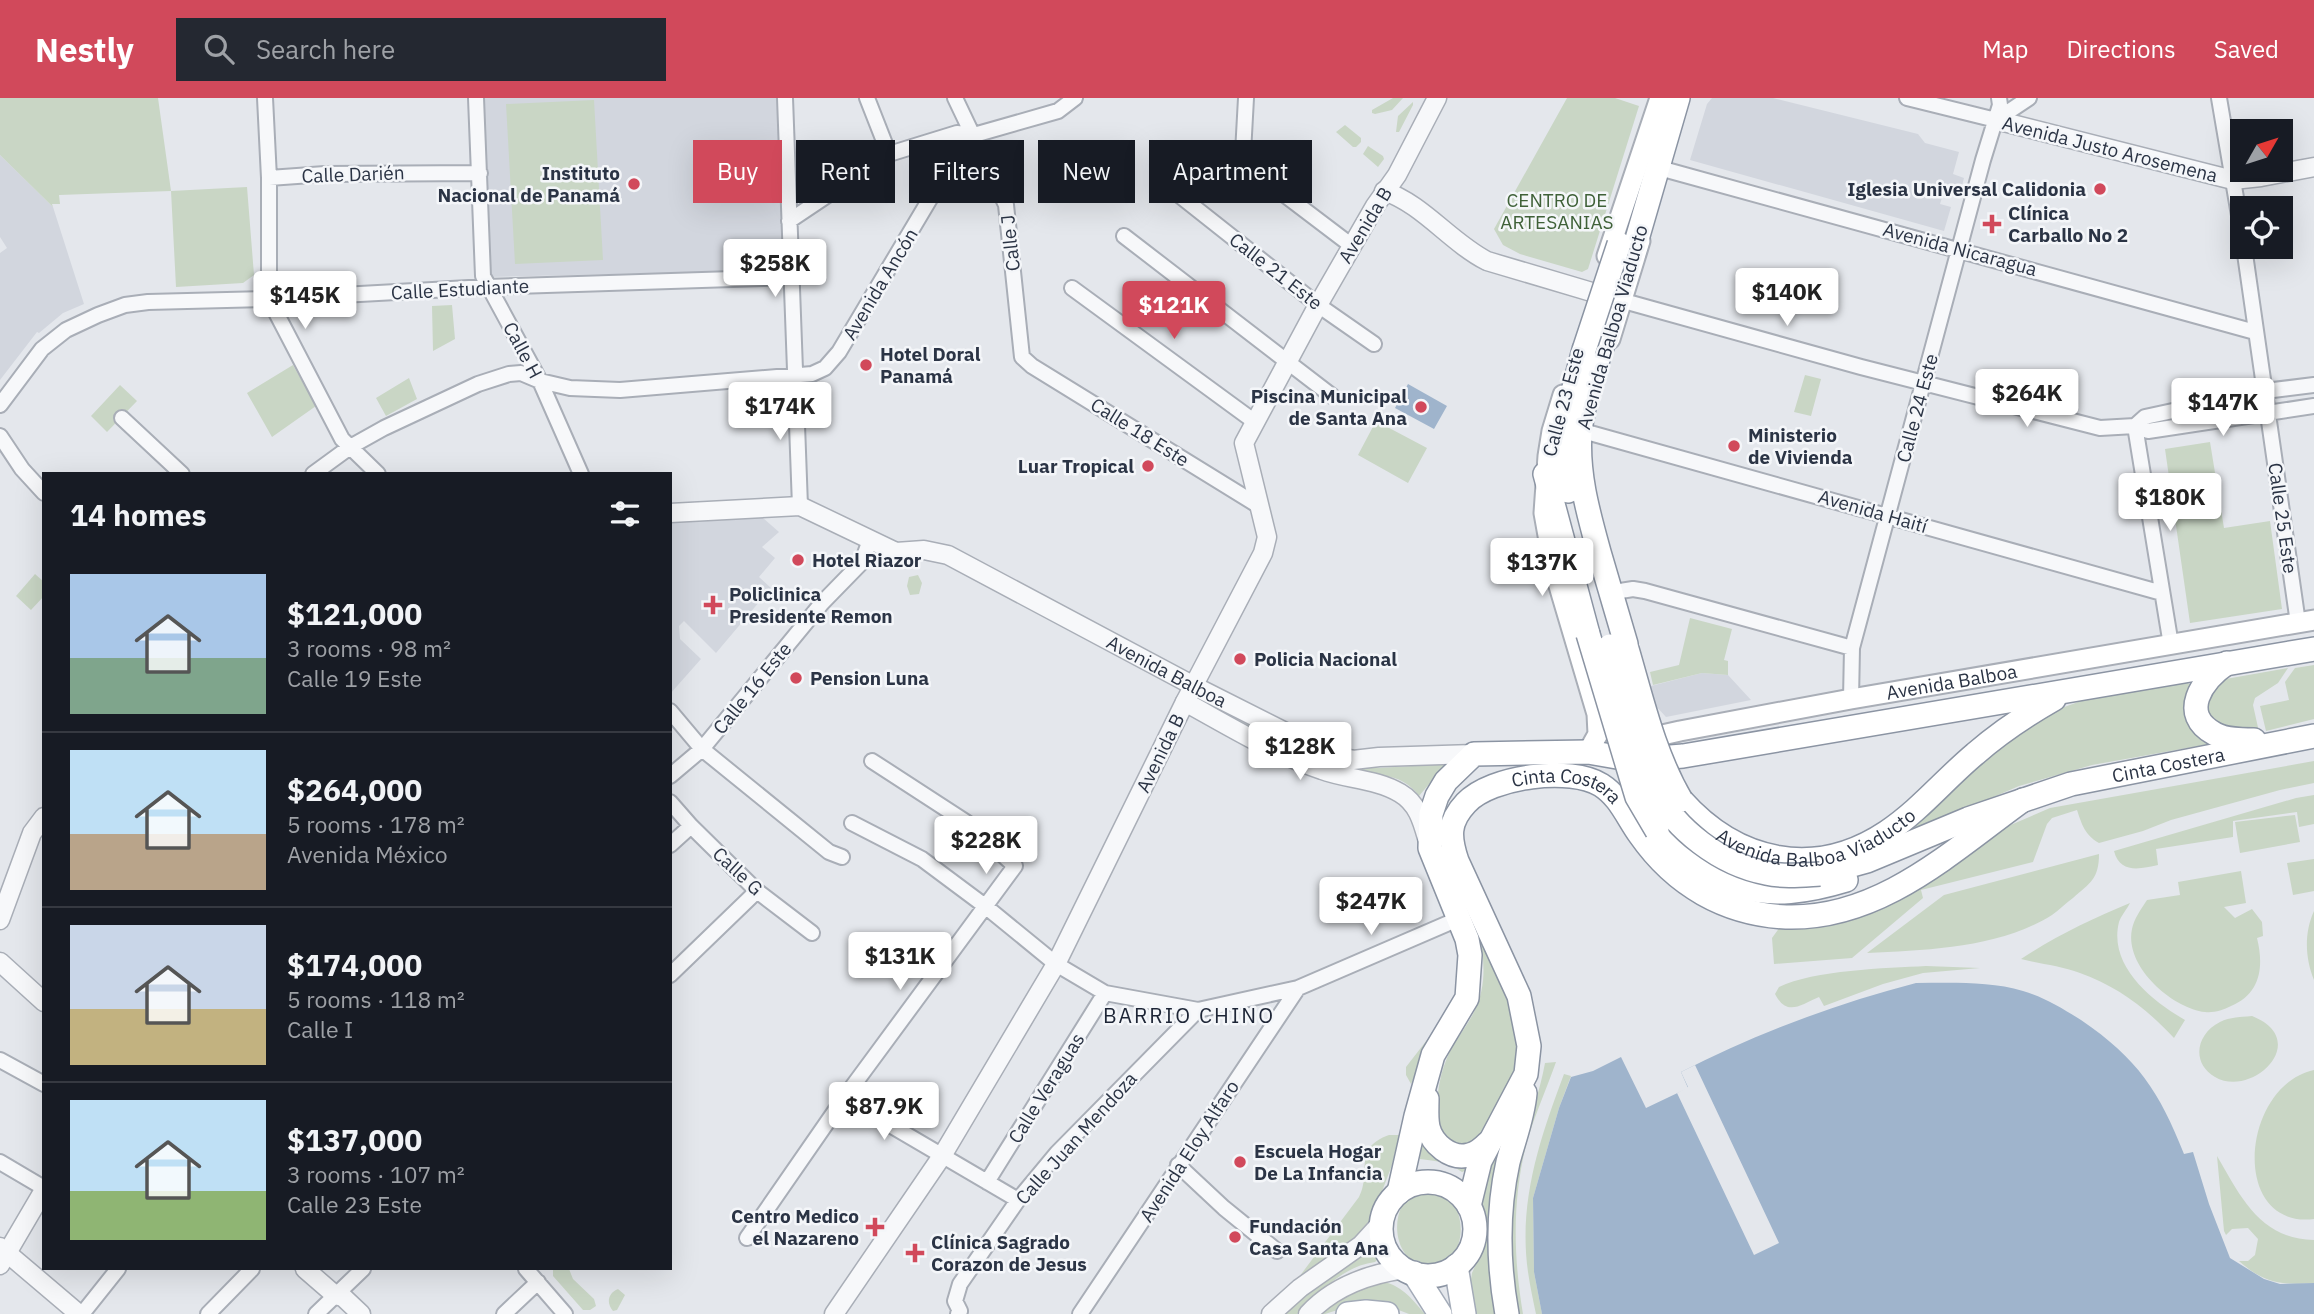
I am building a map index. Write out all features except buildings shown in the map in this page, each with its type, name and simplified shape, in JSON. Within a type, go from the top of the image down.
[{"type":"main road","name":"Calle 23 Este","points":[[1588,752],[1598,734],[1597,714],[1554,569],[1544,513],[1545,474],[1552,431],[1661,98]]},
{"type":"main road","name":"Avenida Balboa Viaducto","points":[[1661,98],[1643,172],[1569,402],[1563,451],[1576,525],[1643,758],[1653,787],[1667,811],[1688,833],[1712,851],[1766,873],[1795,875],[1826,865],[1888,832],[1998,735],[2065,692]]},
{"type":"main road","name":"Avenida Balboa Viaducto","points":[[1678,98],[1580,429],[1581,481],[1658,753],[1669,780],[1698,820],[1745,849],[1771,858],[1826,865],[1867,861],[1903,846]]},
{"type":"main road","name":"Calle 23 Este","points":[[1650,709],[1585,485],[1582,461],[1583,431],[1621,300],[1686,98]]},
{"type":"main road","points":[[1545,474],[1588,634],[1637,797],[1657,831],[1681,856],[1721,880],[1767,893],[1815,890],[1853,878],[1868,871],[1903,846]]},
{"type":"main road","name":"Avenida Balboa","points":[[1588,752],[1680,731],[1851,699],[2306,622]]},
{"type":"main road","name":"Avenida Balboa","points":[[1474,754],[1588,752],[1634,760],[1683,756],[2314,649]]},
{"type":"main road","points":[[2227,663],[2212,674],[2197,697],[2197,712],[2201,722],[2218,735],[2238,740],[2286,741]]},
{"type":"main road","points":[[1597,714],[1610,723],[1628,724],[1650,709],[1661,722],[1680,731]]},
{"type":"main road","name":"Cinta Costera","points":[[1903,846],[1968,819],[2071,784],[2314,736]]},
{"type":"main road","points":[[1399,1192],[1433,1055],[1467,998],[1470,955],[1467,939],[1430,848],[1431,814],[1437,796],[1446,781],[1474,754]]},
{"type":"main road","name":"Cinta Costera","points":[[1469,1206],[1476,1173],[1488,1143],[1499,1127],[1525,1074],[1528,1046],[1519,996],[1457,861],[1451,841],[1452,826],[1468,801],[1491,786],[1524,778],[1583,777],[1600,784],[1615,796],[1662,863],[1686,884],[1721,904],[1742,911],[1788,917],[1841,912],[1898,888],[1920,876],[2023,800]]},
{"type":"main road","points":[[1507,1314],[1501,1284],[1500,1226],[1508,1163],[1524,1106],[1525,1074]]},
{"type":"main road","points":[[1426,1079],[1427,1125],[1433,1140],[1445,1151],[1469,1156],[1488,1143]]},
{"type":"main road","points":[[1410,1271],[1438,1275],[1456,1266],[1468,1253],[1473,1241],[1474,1223],[1469,1206],[1455,1191],[1437,1182],[1417,1183],[1399,1192],[1388,1203],[1382,1222],[1382,1236],[1394,1261],[1410,1271],[1440,1314]]},
{"type":"main road","points":[[1456,1266],[1464,1314]]},
{"type":"main road","points":[[1348,1314],[1387,1314]]},
{"type":"street","points":[[265,98],[269,178],[269,299],[342,439],[376,472]]},
{"type":"street","name":"Calle H","points":[[476,98],[483,276],[540,381],[580,472]]},
{"type":"street","points":[[785,98],[800,506]]},
{"type":"street","points":[[867,98],[884,140]]},
{"type":"street","name":"Calle J","points":[[955,98],[1006,205],[1022,357]]},
{"type":"street","points":[[895,152],[957,133],[974,135],[1058,111],[1075,98]]},
{"type":"street","points":[[1246,98],[1244,164],[1352,246]]},
{"type":"street","name":"Avenida Justo Arosemena","points":[[1907,98],[2230,179]]},
{"type":"street","name":"Calle 24 Este","points":[[1851,699],[1852,648],[1996,120],[1999,98]]},
{"type":"street","points":[[1996,120],[2029,98]]},
{"type":"street","points":[[2219,98],[2230,162]]},
{"type":"street","name":"Avenida B","points":[[834,1314],[942,1156],[1056,964],[1185,702],[1263,552],[1267,537],[1244,443],[1318,304],[1384,191],[1397,174],[1431,102]]},
{"type":"street","name":"Avenida Ancón","points":[[316,472],[350,447],[384,428],[478,384],[509,374],[521,373],[570,388],[620,390],[795,376],[812,374],[825,368],[839,352],[959,150],[974,135]]},
{"type":"street","name":"Avenida Justo Arosemena","points":[[2293,171],[2314,167]]},
{"type":"street","name":"Avenida Nicaragua","points":[[1663,169],[2255,332]]},
{"type":"street","name":"Calle Darién","points":[[269,178],[339,173],[480,173]]},
{"type":"street","points":[[1384,191],[1400,197],[1471,253],[1486,261],[1923,384],[2083,426],[2135,426],[2148,431],[2314,406]]},
{"type":"street","points":[[789,221],[816,203]]},
{"type":"street","name":"Calle 21 Este","points":[[1190,203],[1318,304],[1374,344]]},
{"type":"street","points":[[1125,236],[1332,396]]},
{"type":"street","name":"Calle 25 Este","points":[[2246,259],[2268,414],[2306,622]]},
{"type":"street","name":"Calle Estudiante","points":[[0,405],[42,349],[66,330],[98,315],[148,302],[791,277]]},
{"type":"street","points":[[1072,288],[1255,422]]},
{"type":"street","name":"Calle 18 Este","points":[[1022,357],[1032,366],[1259,506]]},
{"type":"street","points":[[2135,426],[2145,417],[2265,391],[2314,385]]},
{"type":"street","points":[[122,418],[180,472]]},
{"type":"street","points":[[2135,426],[2171,645]]},
{"type":"street","name":"Avenida Haití","points":[[1583,431],[2162,593]]},
{"type":"street","points":[[0,436],[42,491]]},
{"type":"street","points":[[672,513],[800,506],[870,540]]},
{"type":"street","name":"Avenida Balboa","points":[[870,540],[896,552],[924,550],[948,555],[1399,792],[1413,804],[1422,820],[1430,848]]},
{"type":"street","name":"Calle 16 Este","points":[[672,774],[702,749],[822,603],[862,562],[870,540]]},
{"type":"street","points":[[1614,592],[1645,590],[1852,648]]},
{"type":"street","name":"Avenida Balboa","points":[[1185,702],[1289,757],[1322,771],[1352,769],[1379,757],[1474,754]]},
{"type":"street","points":[[672,713],[702,749],[829,852],[842,857]]},
{"type":"street","points":[[747,1238],[844,1098],[1015,866],[966,822],[872,761]]},
{"type":"street","name":"Calle G","points":[[672,804],[691,827],[757,891],[812,933]]},
{"type":"street","points":[[0,920],[32,832],[42,820]]},
{"type":"street","points":[[852,823],[922,859],[1056,964],[1105,993],[1198,1010],[1298,988],[1458,919]]},
{"type":"street","points":[[672,843],[691,827]]},
{"type":"street","points":[[672,973],[757,891]]},
{"type":"street","points":[[0,961],[42,1000]]},
{"type":"street","name":"Avenida Eloy Alfaro","points":[[1080,1314],[1298,988]]},
{"type":"street","name":"Calle Veraguas","points":[[987,1182],[1105,993]]},
{"type":"street","name":"Calle Juan Mendoza","points":[[958,1314],[960,1311],[955,1301],[960,1284],[1018,1200],[1057,1153],[1198,1010]]},
{"type":"street","points":[[0,1060],[42,1083]]},
{"type":"street","points":[[844,1098],[1018,1200]]},
{"type":"street","points":[[0,1162],[42,1188]]},
{"type":"street","points":[[1178,1165],[1224,1208],[1278,1251]]},
{"type":"street","points":[[42,1192],[2,1255],[81,1314],[117,1270]]},
{"type":"street","points":[[1271,1314],[1300,1288],[1361,1245],[1382,1222]]},
{"type":"street","points":[[208,1314],[251,1270]]},
{"type":"street","points":[[306,1270],[361,1314]]},
{"type":"street","points":[[316,1314],[362,1270]]},
{"type":"street","points":[[527,1270],[565,1314]]},
{"type":"street","points":[[1308,1314],[1334,1292],[1349,1284],[1380,1272],[1410,1271]]},
{"type":"street","points":[[504,1314],[538,1282]]},
{"type":"shaded area","name":"Instituto Nacional de Panamá","points":[[484,98],[779,98],[780,140],[693,140],[693,203],[781,203],[783,270],[489,277]]},
{"type":"shaded area","points":[[1712,98],[1773,98],[1918,134],[1925,143],[1959,152],[1953,174],[1964,178],[1960,193],[1945,188],[1940,204],[1951,207],[1944,231],[1690,160],[1707,104]]},
{"type":"shaded area","points":[[0,155],[53,207],[84,304],[63,313],[37,332],[0,380],[0,253],[7,248],[0,237]]},
{"type":"shaded area","name":"Policlinica Presidente Remon","points":[[763,518],[779,532],[762,547],[775,558],[759,577],[771,588],[716,653],[684,621],[679,626],[680,639],[701,659],[672,692],[672,521]]},
{"type":"shaded area","points":[[1702,673],[1728,675],[1751,700],[1666,717],[1654,704],[1647,687]]},
{"type":"green space","points":[[0,98],[158,98],[171,191],[59,195],[60,204],[52,204],[53,207],[0,155]]},
{"type":"green space","points":[[1393,98],[1403,98],[1392,110],[1372,113],[1372,110]]},
{"type":"green space","name":"CENTRO DE ARTESANIAS","points":[[1567,98],[1615,98],[1639,106],[1588,269],[1582,272],[1520,254],[1503,245],[1494,229]]},
{"type":"green space","points":[[594,100],[603,260],[515,264],[506,104]]},
{"type":"green space","points":[[1413,102],[1399,132],[1396,132],[1398,116]]},
{"type":"green space","points":[[1345,125],[1361,138],[1356,147],[1336,132]]},
{"type":"green space","points":[[1368,146],[1383,156],[1384,159],[1378,167],[1363,154]]},
{"type":"green space","points":[[247,187],[254,275],[243,283],[176,287],[171,191]]},
{"type":"green space","points":[[452,305],[455,339],[433,351],[432,306]]},
{"type":"green space","points":[[293,365],[316,406],[272,437],[247,393]]},
{"type":"green space","points":[[1805,375],[1821,379],[1811,416],[1794,412]]},
{"type":"green space","points":[[409,378],[417,399],[386,416],[376,398]]},
{"type":"green space","points":[[120,385],[137,401],[107,432],[91,416]]},
{"type":"green space","points":[[1376,421],[1427,448],[1408,483],[1358,455]]},
{"type":"green space","points":[[2210,442],[2224,528],[2270,521],[2282,609],[2190,623],[2165,449]]},
{"type":"green space","points":[[35,574],[42,580],[42,598],[31,610],[16,596]]},
{"type":"green space","points":[[918,575],[922,583],[919,594],[910,595],[907,586],[909,577]]},
{"type":"green space","points":[[1690,618],[1732,629],[1724,660],[1728,661],[1728,675],[1702,673],[1653,685],[1650,672],[1679,665]]},
{"type":"green space","points":[[2314,665],[2314,719],[2266,731],[2260,706],[2289,700],[2285,682],[2295,668]]},
{"type":"green space","points":[[2288,668],[2278,683],[2255,698],[2253,705],[2259,732],[2236,733],[2206,720],[2204,693],[2220,680]]},
{"type":"green space","points":[[2183,682],[2194,685],[2221,742],[2092,765],[2019,786],[1866,852],[2019,729],[2089,698]]},
{"type":"green space","points":[[1205,701],[1313,754],[1312,758],[1256,732],[1204,703]]},
{"type":"green space","points":[[2314,761],[2314,783],[2171,820],[2099,843],[2087,833],[2077,810],[2052,818],[2047,824],[2033,862],[1921,890],[1923,898],[1852,958],[1774,964],[1772,938],[1780,927],[1850,919],[1874,911],[1909,892],[1999,830],[2050,808]]},
{"type":"green space","points":[[1446,764],[1419,796],[1411,787],[1394,778],[1346,768],[1346,766],[1378,768]]},
{"type":"green space","points":[[2314,795],[2314,824],[2299,827],[2297,812],[2233,821],[2233,837],[2156,849],[2158,865],[2144,868],[2126,867],[2114,851],[2296,798]]},
{"type":"green space","points":[[2295,815],[2300,842],[2240,853],[2235,822]]},
{"type":"green space","points":[[2099,854],[2095,875],[2089,884],[2052,915],[2031,926],[1986,941],[1963,945],[1867,953],[1944,895]]},
{"type":"green space","points":[[2314,859],[2314,891],[2293,895],[2287,863]]},
{"type":"green space","points":[[2241,871],[2246,903],[2224,907],[2235,918],[2252,909],[2262,922],[2263,936],[2257,938],[2260,959],[2258,978],[2249,994],[2241,1001],[2218,1011],[2192,1009],[2165,994],[2143,970],[2131,943],[2133,925],[2147,900],[2180,895],[2178,882]]},
{"type":"green space","points":[[2130,903],[2119,922],[2117,938],[2120,953],[2126,967],[2147,992],[2185,1020],[2174,1038],[2142,1008],[2094,978],[2021,959],[2074,928]]},
{"type":"green space","points":[[2314,911],[2314,980],[2307,946]]},
{"type":"green space","points":[[1478,928],[1502,983],[1515,1023],[1518,1063],[1511,1089],[1478,1142],[1456,1147],[1436,1132],[1436,1113],[1441,1076],[1447,1058],[1474,1012],[1481,991],[1483,960]]},
{"type":"green space","points":[[1926,966],[1980,968],[1923,973],[1883,984],[1824,1006],[1819,997],[1800,1006],[1789,1007],[1775,994],[1779,987],[1811,977],[1851,971]]},
{"type":"green space","points":[[2252,1016],[2269,1026],[2277,1039],[2277,1052],[2270,1064],[2259,1074],[2245,1080],[2230,1082],[2215,1077],[2207,1071],[2200,1057],[2202,1041],[2206,1034],[2224,1020]]},
{"type":"green space","points":[[1437,1027],[1411,1084],[1406,1075],[1406,1067]]},
{"type":"green space","points":[[1556,1062],[1528,1138],[1519,1182],[1516,1248],[1523,1314],[1517,1314],[1511,1244],[1513,1191],[1545,1063]]},
{"type":"green space","points":[[2314,1070],[2314,1219],[2287,1216],[2268,1202],[2257,1180],[2255,1154],[2260,1127],[2271,1101],[2290,1081]]},
{"type":"green space","points":[[1564,1074],[1571,1076],[1533,1198],[1534,1272],[1542,1314],[1536,1314],[1526,1246],[1529,1195],[1539,1146]]},
{"type":"green space","points":[[1389,1135],[1399,1135],[1392,1165],[1368,1228],[1352,1242],[1299,1277],[1359,1197],[1363,1188],[1365,1162],[1371,1147]]},
{"type":"green space","points":[[1421,1140],[1467,1162],[1468,1170],[1462,1172],[1447,1164],[1420,1159]]},
{"type":"green space","points":[[1501,1141],[1493,1185],[1490,1228],[1496,1314],[1472,1314],[1470,1285],[1472,1273],[1484,1246],[1486,1222],[1480,1187]]},
{"type":"green space","points":[[2217,1156],[2244,1200],[2266,1224],[2295,1238],[2314,1240],[2314,1283],[2292,1284],[2265,1279],[2239,1261],[2248,1261],[2255,1255],[2258,1239],[2248,1228],[2232,1229],[2226,1235],[2224,1231]]},
{"type":"green space","points":[[1419,1189],[1436,1190],[1449,1198],[1457,1210],[1460,1224],[1460,1239],[1454,1252],[1445,1262],[1430,1266],[1417,1264],[1407,1257],[1398,1234],[1401,1208],[1408,1197]]},
{"type":"green space","points":[[1372,1245],[1378,1259],[1375,1262],[1342,1275],[1297,1314],[1285,1314],[1297,1300]]},
{"type":"green space","points":[[553,1270],[569,1270],[573,1279],[594,1299],[596,1306],[583,1310],[553,1276]]},
{"type":"green space","points":[[1374,1279],[1403,1291],[1425,1314],[1409,1314],[1396,1309],[1347,1307],[1318,1314],[1335,1299]]},
{"type":"green space","points":[[618,1289],[625,1295],[617,1310],[613,1311],[609,1298]]},
{"type":"water","name":"Piscina Municipal de Santa Ana","points":[[1408,384],[1447,406],[1434,429],[1395,408]]},
{"type":"water","points":[[1916,983],[1983,984],[2023,991],[2060,1007],[2101,1034],[2144,1078],[2165,1112],[2184,1154],[2193,1152],[2230,1258],[2264,1279],[2280,1284],[2314,1283],[2314,1314],[1542,1314],[1534,1272],[1533,1198],[1559,1108],[1571,1077],[1593,1071],[1621,1057],[1646,1108],[1688,1088],[1681,1072],[1709,1058],[1796,1021]]},
{"type":"pier","points":[[1695,1065],[1779,1243],[1754,1255],[1677,1093],[1688,1087],[1681,1072]]},
{"type":"place","name":"Instituto Nacional de Panamá","points":[[634,184]]},
{"type":"place","name":"Iglesia Universal Calidonia","points":[[2100,189]]},
{"type":"place","name":"Clínica Carballo No 2","points":[[1992,224]]},
{"type":"place","name":"Hotel Doral Panamá","points":[[866,365]]},
{"type":"place","name":"Piscina Municipal de Santa Ana","points":[[1421,407]]},
{"type":"place","name":"Ministerio de Vivienda","points":[[1734,446]]},
{"type":"place","name":"Luar Tropical","points":[[1148,466]]},
{"type":"place","name":"Hotel Riazor","points":[[798,560]]},
{"type":"place","name":"Policlinica Presidente Remon","points":[[713,605]]},
{"type":"place","name":"Policia Nacional","points":[[1240,659]]},
{"type":"place","name":"Pension Luna","points":[[796,678]]},
{"type":"place","name":"Escuela Hogar De La Infancia","points":[[1240,1162]]},
{"type":"place","name":"Centro Medico el Nazareno","points":[[875,1227]]},
{"type":"place","name":"Fundación Casa Santa Ana","points":[[1235,1237]]},
{"type":"place","name":"Clínica Sagrado Corazon de Jesus","points":[[915,1253]]},
{"type":"district","name":"BARRIO CHINO","points":[[1189,1015]]}]
